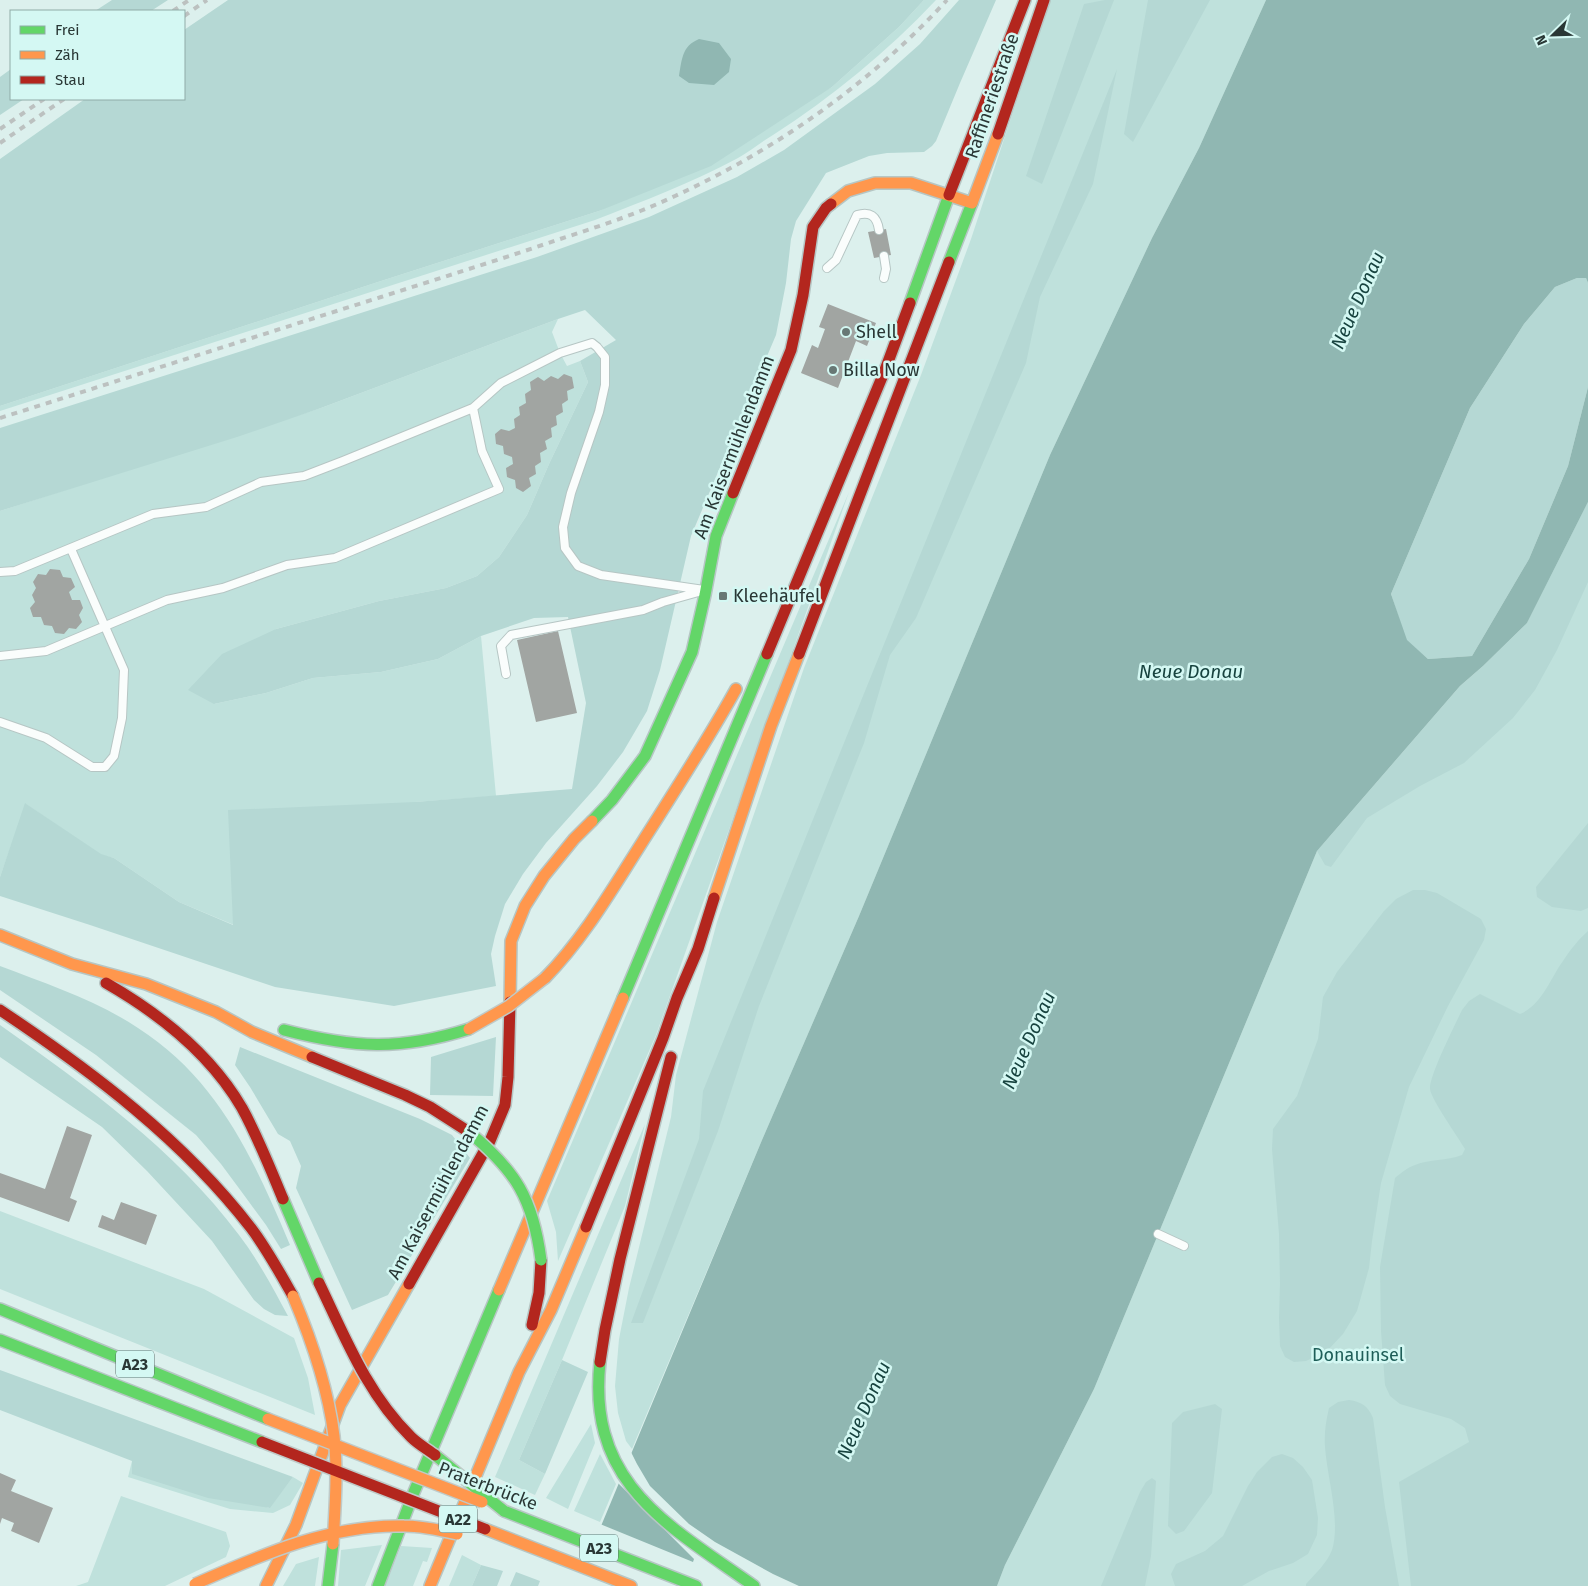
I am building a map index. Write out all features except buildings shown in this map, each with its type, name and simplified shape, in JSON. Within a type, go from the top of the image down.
[{"type":"main road","name":"Raffineriestraße","points":[[794,588],[885,370],[949,195],[1025,0]]},
{"type":"main road","name":"Raffineriestraße","points":[[698,949],[732,840],[771,726],[989,158],[1044,0]]},
{"type":"main road","name":"Am Kaisermühlendamm","points":[[266,1586],[296,1525],[340,1405],[472,1174],[490,1141],[505,1106],[508,1076],[511,941],[525,906],[544,876],[574,839],[612,800],[645,756],[692,652],[716,536],[791,350],[803,295],[813,227],[826,208],[848,191],[875,183],[911,183],[972,203]]},
{"type":"main road","points":[[751,662],[794,588]]},
{"type":"main road","points":[[378,1586],[414,1492],[794,588]]},
{"type":"main road","points":[[271,1026],[310,1037],[352,1044],[388,1046],[425,1042],[469,1028],[500,1012],[531,991],[560,964],[586,930],[714,730],[741,679]]},
{"type":"main road","points":[[0,935],[72,964],[146,984],[216,1012],[252,1032],[430,1107],[484,1144],[503,1162],[524,1192],[536,1224],[541,1260],[537,1301],[519,1372]]},
{"type":"main road","points":[[682,1019],[698,949]]},
{"type":"main road","points":[[519,1372],[551,1310],[572,1261],[617,1154],[677,998],[698,949]]},
{"type":"main road","points":[[72,964],[130,997],[165,1022],[196,1048],[223,1079],[245,1112],[319,1282],[357,1364],[370,1386],[389,1413],[412,1438],[446,1463],[504,1511]]},
{"type":"main road","points":[[0,1010],[86,1070],[145,1118],[190,1159],[225,1196],[252,1229],[274,1262],[293,1296],[314,1354],[324,1387],[334,1438],[335,1514],[328,1586]]},
{"type":"main road","points":[[216,1012],[255,1021]]},
{"type":"main road","points":[[675,1043],[608,1311],[600,1360],[600,1403],[608,1442],[625,1478],[639,1498],[656,1516],[681,1536],[754,1586]]},
{"type":"main road","name":"Praterbrücke","points":[[0,1309],[268,1419],[696,1586]]},
{"type":"main road","name":"A23","points":[[0,1340],[631,1586]]},
{"type":"main road","name":"A22","points":[[430,1586],[519,1372]]},
{"type":"main road","points":[[193,1585],[265,1554],[302,1541],[338,1532],[373,1527],[404,1526],[430,1528],[457,1534],[507,1538]]},
{"type":"lane","points":[[827,268],[836,260],[856,215],[865,213],[872,215],[878,223],[879,230]]},
{"type":"lane","points":[[884,256],[886,268],[884,278]]},
{"type":"lane","points":[[0,572],[15,571],[153,514],[206,507],[261,482],[304,476],[473,408],[500,383],[560,353],[592,343],[605,357],[605,385],[598,412],[570,493],[563,527],[565,548],[578,566],[601,575],[706,590]]},
{"type":"lane","points":[[0,656],[46,651],[167,600],[222,588],[287,565],[335,558],[499,489],[482,451],[473,408]]},
{"type":"lane","points":[[0,722],[46,738],[92,768],[105,767],[114,756],[122,718],[124,670],[71,549]]},
{"type":"lane","points":[[506,674],[501,646],[511,635],[643,610],[663,602],[706,590]]},
{"type":"lane","points":[[1158,1234],[1184,1246]]},
{"type":"green space","points":[[924,0],[936,0],[898,38],[838,89],[742,155],[685,184],[595,220],[0,411],[0,406],[599,211],[832,87],[899,27]]},
{"type":"green space","points":[[1050,0],[1266,0],[1199,148],[1152,238],[1050,455],[859,916],[632,1449],[626,1441],[618,1413],[615,1386],[619,1339],[629,1288],[671,1117],[676,1075],[717,922],[804,668],[921,375],[971,239]]},
{"type":"green space","points":[[558,319],[552,332],[560,353],[567,366],[580,361],[588,382],[527,515],[499,557],[477,576],[446,588],[379,601],[276,629],[214,704],[266,693],[313,678],[381,672],[438,659],[481,636],[496,796],[415,802],[234,925],[179,902],[114,858],[101,855],[26,804],[0,877],[0,511],[321,408]]},
{"type":"green space","points":[[849,492],[656,1035],[558,1261],[556,1232],[547,1201]]},
{"type":"green space","name":"Donauinsel","points":[[1588,502],[1588,1586],[997,1586],[1005,1565],[1094,1389],[1317,851],[1527,623]]},
{"type":"green space","points":[[645,1124],[625,1206],[519,1460],[545,1474],[535,1495],[495,1477]]},
{"type":"green space","points":[[0,1211],[204,1289],[294,1338],[308,1378],[315,1415],[0,1289]]},
{"type":"green space","points":[[591,1424],[595,1443],[568,1509],[546,1498]]},
{"type":"green space","points":[[600,1454],[616,1484],[600,1522],[574,1511]]},
{"type":"green space","points":[[132,1461],[269,1508],[293,1477],[303,1483],[290,1505],[273,1513],[230,1509],[128,1477]]},
{"type":"green space","points":[[121,1496],[226,1532],[230,1546],[226,1557],[165,1586],[76,1586],[88,1582]]},
{"type":"green space","points":[[382,1545],[365,1586],[338,1586],[341,1550]]},
{"type":"green space","points":[[401,1546],[432,1548],[427,1562],[423,1561],[413,1586],[385,1586]]},
{"type":"green space","points":[[462,1555],[481,1565],[472,1586],[449,1586]]},
{"type":"green space","points":[[319,1557],[315,1586],[283,1586],[296,1564]]},
{"type":"shaded area","points":[[112,0],[168,0],[153,10],[97,10]]},
{"type":"shaded area","points":[[228,0],[924,0],[899,27],[832,87],[711,166],[599,211],[0,406],[0,159],[84,100],[185,100],[185,29]]},
{"type":"shaded area","points":[[959,0],[996,0],[936,141],[924,152],[887,153],[869,156],[826,173],[796,221],[791,239],[786,283],[776,335],[691,536],[660,670],[647,711],[623,752],[597,786],[546,843],[523,874],[505,904],[491,954],[496,986],[394,1006],[275,987],[0,896],[0,877],[25,803],[101,854],[114,858],[179,902],[233,925],[228,810],[415,802],[572,789],[586,703],[568,617],[534,618],[481,636],[438,659],[381,672],[313,678],[266,693],[214,704],[188,690],[222,654],[276,629],[379,601],[446,588],[477,576],[499,557],[527,515],[588,382],[580,361],[616,340],[585,310],[321,408],[237,437],[0,511],[0,428],[537,257],[649,217],[737,177],[784,150],[875,84],[920,44]]},
{"type":"shaded area","points":[[1114,0],[1042,184],[1026,176],[1084,4]]},
{"type":"shaded area","points":[[1148,0],[1210,0],[1133,142],[1124,134]]},
{"type":"shaded area","points":[[1117,69],[1093,184],[1040,297],[1026,363],[916,618],[890,655],[864,743],[759,1006],[718,1131],[643,1323],[631,1323],[699,1139],[703,1091]]},
{"type":"shaded area","points":[[10,70],[10,100],[22,100],[0,115],[0,77]]},
{"type":"shaded area","points":[[1577,278],[1586,278],[1588,283],[1588,387],[1568,466],[1529,559],[1472,656],[1428,659],[1406,640],[1391,594],[1470,408],[1524,324],[1555,287]]},
{"type":"shaded area","points":[[1588,502],[1588,582],[1557,650],[1535,690],[1513,718],[1464,763],[1420,786],[1367,818],[1331,867],[1325,865],[1317,851],[1460,686],[1527,623]]},
{"type":"shaded area","points":[[1588,823],[1588,908],[1581,911],[1552,907],[1537,897],[1536,887]]},
{"type":"shaded area","points":[[1413,890],[1437,893],[1481,919],[1486,929],[1484,940],[1448,1006],[1409,1087],[1381,1183],[1369,1268],[1357,1311],[1343,1334],[1327,1351],[1306,1361],[1294,1362],[1285,1357],[1280,1346],[1279,1234],[1272,1149],[1273,1129],[1297,1096],[1318,1039],[1323,997],[1337,972],[1384,911],[1396,899]]},
{"type":"shaded area","points":[[1588,931],[1588,1586],[1411,1586],[1399,1482],[1469,1442],[1465,1428],[1451,1419],[1400,1404],[1390,1396],[1385,1385],[1381,1331],[1380,1267],[1395,1178],[1412,1166],[1462,1155],[1465,1149],[1430,1089],[1443,1050],[1462,1010],[1469,1001],[1480,994],[1520,1014],[1528,1010],[1540,998],[1558,968]]},
{"type":"shaded area","points":[[0,966],[71,993],[122,1018],[166,1049],[191,1072],[231,1124],[262,1183],[290,1245],[281,1249],[266,1225],[221,1164],[196,1135],[96,1055],[0,990]]},
{"type":"shaded area","points":[[0,1025],[97,1096],[187,1174],[239,1235],[265,1274],[288,1316],[275,1315],[264,1309],[254,1300],[212,1241],[147,1171],[102,1127],[0,1057]]},
{"type":"shaded area","points":[[496,1037],[493,1096],[430,1095],[431,1057]]},
{"type":"shaded area","points":[[240,1047],[420,1119],[452,1135],[470,1158],[388,1295],[352,1310],[296,1188],[301,1166],[290,1141],[278,1134],[235,1065]]},
{"type":"shaded area","points":[[562,1360],[588,1372],[545,1474],[519,1460]]},
{"type":"shaded area","points":[[0,1370],[293,1477],[270,1508],[208,1498],[132,1474],[132,1461],[0,1410]]},
{"type":"shaded area","points":[[1349,1400],[1364,1405],[1373,1418],[1385,1507],[1399,1586],[1306,1586],[1327,1559],[1332,1550],[1334,1538],[1333,1499],[1325,1442],[1329,1408],[1338,1402]]},
{"type":"shaded area","points":[[1215,1404],[1222,1409],[1212,1493],[1184,1531],[1176,1534],[1168,1526],[1172,1423],[1183,1412]]},
{"type":"shaded area","points":[[1282,1454],[1293,1458],[1303,1467],[1312,1480],[1318,1518],[1317,1535],[1308,1554],[1293,1563],[1269,1571],[1242,1586],[1175,1586],[1171,1574],[1176,1564],[1205,1551],[1223,1536],[1257,1472],[1272,1457]]},
{"type":"shaded area","points":[[1152,1478],[1156,1481],[1151,1556],[1145,1586],[1101,1586],[1140,1492],[1146,1482]]},
{"type":"shaded area","points":[[481,1565],[503,1571],[497,1586],[472,1586]]},
{"type":"shaded area","points":[[516,1572],[540,1581],[538,1586],[510,1586]]},
{"type":"water","name":"Neue Donau","points":[[1266,0],[1588,0],[1588,283],[1586,278],[1577,278],[1555,287],[1524,324],[1470,408],[1391,594],[1407,640],[1428,659],[1472,656],[1529,559],[1568,466],[1588,387],[1588,502],[1527,623],[1460,686],[1317,851],[1094,1389],[1005,1565],[997,1586],[576,1586],[762,1140],[859,916],[1050,455],[1152,238],[1199,148]]},
{"type":"water","points":[[699,39],[719,43],[731,59],[729,72],[714,85],[689,83],[679,76],[686,49]]},
{"type":"pier","points":[[630,1450],[650,1486],[689,1524],[715,1542],[799,1586],[574,1586],[600,1524],[693,1562],[694,1559],[617,1482]]},
{"type":"railway","points":[[174,10],[189,0]]},
{"type":"railway","points":[[185,15],[207,0]]},
{"type":"railway","points":[[0,418],[513,255],[661,203],[750,157],[821,112],[887,59],[947,0]]},
{"type":"railway","points":[[0,129],[43,100]]},
{"type":"railway","points":[[0,143],[63,100]]},
{"type":"traffic: fast","points":[[910,303],[949,195]]},
{"type":"traffic: fast","points":[[949,262],[972,203]]},
{"type":"traffic: fast","points":[[592,821],[612,800],[645,756],[692,652],[716,536],[733,493]]},
{"type":"traffic: fast","points":[[623,998],[767,654]]},
{"type":"traffic: fast","points":[[284,1030],[333,1041],[398,1044],[444,1036],[469,1029]]},
{"type":"traffic: fast","points":[[469,1132],[499,1160],[520,1188],[533,1220],[541,1260]]},
{"type":"traffic: fast","points":[[283,1199],[319,1283]]},
{"type":"traffic: fast","points":[[378,1586],[414,1492],[499,1290]]},
{"type":"traffic: fast","points":[[0,1309],[268,1419]]},
{"type":"traffic: fast","points":[[0,1340],[262,1442]]},
{"type":"traffic: fast","points":[[600,1362],[599,1404],[606,1440],[620,1470],[640,1497],[664,1520],[754,1586]]},
{"type":"traffic: fast","points":[[435,1455],[504,1511]]},
{"type":"traffic: fast","points":[[504,1511],[696,1586]]},
{"type":"traffic: fast","points":[[328,1586],[333,1544]]},
{"type":"traffic: slow","points":[[831,204],[848,191],[875,183],[911,183],[972,203],[998,134]]},
{"type":"traffic: slow","points":[[714,898],[771,726],[799,654]]},
{"type":"traffic: slow","points":[[545,978],[583,933],[605,901],[700,751],[736,689]]},
{"type":"traffic: slow","points":[[510,1002],[511,941],[525,906],[544,876],[574,839],[592,821]]},
{"type":"traffic: slow","points":[[0,935],[72,964],[146,984],[216,1012],[252,1032],[312,1057]]},
{"type":"traffic: slow","points":[[469,1029],[509,1006],[545,978]]},
{"type":"traffic: slow","points":[[499,1290],[623,998]]},
{"type":"traffic: slow","points":[[430,1586],[519,1372],[551,1310],[586,1227]]},
{"type":"traffic: slow","points":[[266,1586],[296,1525],[340,1405],[409,1284]]},
{"type":"traffic: slow","points":[[293,1296],[307,1330],[318,1365],[328,1400],[334,1436],[336,1490],[333,1544]]},
{"type":"traffic: slow","points":[[268,1419],[482,1502]]},
{"type":"traffic: slow","points":[[195,1584],[245,1562],[296,1543],[349,1530],[411,1526],[457,1534]]},
{"type":"traffic: slow","points":[[485,1529],[631,1586]]},
{"type":"traffic: jam","points":[[949,195],[1025,0]]},
{"type":"traffic: jam","points":[[998,134],[1044,0]]},
{"type":"traffic: jam","points":[[733,493],[791,350],[803,295],[813,227],[831,204]]},
{"type":"traffic: jam","points":[[799,654],[949,262]]},
{"type":"traffic: jam","points":[[767,654],[885,370],[910,303]]},
{"type":"traffic: jam","points":[[586,1227],[698,949],[714,898]]},
{"type":"traffic: jam","points":[[106,983],[146,1008],[182,1036],[215,1070],[229,1088],[248,1119],[283,1199]]},
{"type":"traffic: jam","points":[[409,1284],[490,1141],[505,1105],[508,1077],[510,1002]]},
{"type":"traffic: jam","points":[[0,1010],[69,1058],[135,1109],[196,1166],[225,1196],[251,1228],[293,1296]]},
{"type":"traffic: jam","points":[[312,1057],[405,1095],[430,1107],[469,1132]]},
{"type":"traffic: jam","points":[[600,1362],[620,1259],[671,1057]]},
{"type":"traffic: jam","points":[[532,1325],[539,1293],[541,1260]]},
{"type":"traffic: jam","points":[[319,1283],[369,1384],[395,1420],[411,1437],[435,1455]]},
{"type":"traffic: jam","points":[[262,1442],[485,1529]]},
{"type":"place","name":"Shell","points":[[846,332]]},
{"type":"place","name":"Billa Now","points":[[833,370]]},
{"type":"place","name":"Kleehäufel","points":[[723,596]]}]
